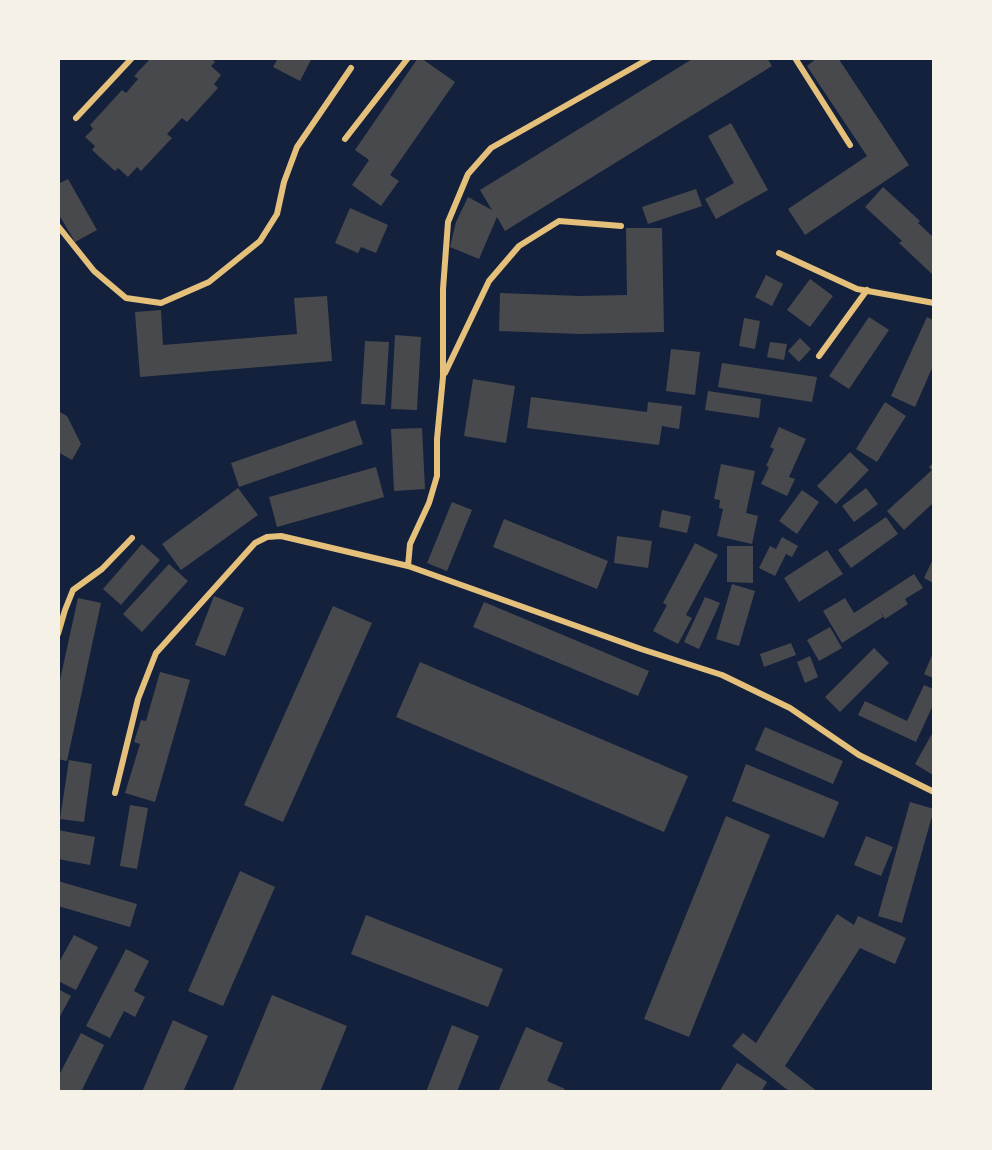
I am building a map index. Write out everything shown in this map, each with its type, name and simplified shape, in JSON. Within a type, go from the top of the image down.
[{"type":"street","points":[[76,118],[132,58]]},
{"type":"street","points":[[345,139],[408,58]]},
{"type":"street","points":[[408,566],[410,544],[429,503],[437,476],[443,377],[443,290],[448,222],[468,174],[491,148],[650,58]]},
{"type":"street","points":[[795,58],[850,145]]},
{"type":"street","points":[[58,226],[94,271],[126,298],[161,303],[209,282],[260,241],[277,214],[284,182],[297,147],[351,68]]},
{"type":"street","points":[[443,377],[489,281],[519,246],[559,222],[621,226]]},
{"type":"street","points":[[779,253],[857,289],[933,303]]},
{"type":"street","points":[[819,356],[867,290]]},
{"type":"street","points":[[115,793],[138,699],[156,652],[255,543],[267,537],[281,536],[408,566],[640,649],[722,675],[790,708],[860,755],[933,792]]},
{"type":"street","points":[[58,634],[73,590],[102,569],[132,538]]},
{"type":"building","points":[[151,58],[211,58],[215,62],[211,66],[221,75],[214,84],[218,88],[187,122],[182,118],[167,134],[172,138],[141,171],[137,167],[128,177],[118,168],[115,171],[92,150],[95,146],[85,137],[93,129],[90,125],[122,90],[126,93],[138,79],[134,76]]},
{"type":"building","points":[[278,58],[312,58],[300,81],[273,67]]},
{"type":"building","points":[[418,58],[455,82],[390,175],[399,181],[381,206],[352,185],[369,160],[355,150]]},
{"type":"building","points":[[694,58],[767,58],[772,66],[505,231],[497,217],[479,259],[450,247],[456,222],[468,197],[492,210],[480,190]]},
{"type":"building","points":[[817,58],[838,58],[909,165],[805,235],[788,209],[867,156],[807,66]]},
{"type":"building","points":[[731,123],[768,190],[716,219],[705,199],[734,183],[708,136]]},
{"type":"building","points":[[68,179],[97,230],[75,242],[58,213],[58,184]]},
{"type":"building","points":[[883,187],[920,221],[918,223],[933,237],[933,275],[899,243],[902,241],[865,207]]},
{"type":"building","points":[[696,189],[702,206],[648,224],[642,207]]},
{"type":"building","points":[[350,208],[388,225],[376,253],[361,247],[358,253],[335,243]]},
{"type":"building","points":[[626,228],[662,228],[664,332],[580,334],[499,331],[500,293],[627,295]]},
{"type":"building","points":[[766,275],[783,284],[772,306],[755,297]]},
{"type":"building","points":[[810,279],[833,296],[810,327],[787,310]]},
{"type":"building","points":[[327,296],[332,361],[140,377],[135,312],[161,310],[163,345],[297,334],[294,298]]},
{"type":"building","points":[[869,317],[889,330],[849,389],[829,376]]},
{"type":"building","points":[[927,317],[933,320],[933,366],[915,407],[891,396]]},
{"type":"building","points":[[744,318],[760,321],[755,349],[739,346]]},
{"type":"building","points":[[395,335],[421,337],[417,410],[391,409]]},
{"type":"building","points":[[800,338],[811,349],[799,362],[788,351]]},
{"type":"building","points":[[365,341],[389,342],[385,405],[361,404]]},
{"type":"building","points":[[770,342],[787,344],[784,360],[767,357]]},
{"type":"building","points":[[671,349],[700,352],[695,395],[666,391]]},
{"type":"building","points":[[722,363],[817,377],[812,402],[718,387]]},
{"type":"building","points":[[473,379],[515,386],[506,443],[464,436]]},
{"type":"building","points":[[708,391],[761,399],[759,418],[705,410]]},
{"type":"building","points":[[531,397],[647,412],[648,402],[682,406],[679,429],[662,426],[659,445],[527,428]]},
{"type":"building","points":[[885,402],[906,416],[877,462],[856,449]]},
{"type":"building","points":[[58,411],[67,416],[81,444],[72,460],[58,452]]},
{"type":"building","points":[[355,420],[363,444],[239,487],[231,463]]},
{"type":"building","points":[[779,427],[806,439],[789,477],[795,479],[787,496],[761,484],[774,449],[770,447]]},
{"type":"building","points":[[422,428],[425,489],[394,491],[391,429]]},
{"type":"building","points":[[850,452],[869,470],[836,504],[817,486]]},
{"type":"building","points":[[933,463],[933,503],[904,530],[887,511],[932,470],[929,467]]},
{"type":"building","points":[[721,464],[755,471],[746,513],[758,516],[752,544],[717,536],[723,509],[719,508],[720,500],[714,499]]},
{"type":"building","points":[[376,467],[384,497],[277,527],[269,497]]},
{"type":"building","points":[[238,488],[258,515],[181,570],[162,544]]},
{"type":"building","points":[[866,488],[878,504],[854,522],[842,506]]},
{"type":"building","points":[[802,490],[819,502],[797,534],[779,521]]},
{"type":"building","points":[[452,502],[472,510],[447,571],[427,563]]},
{"type":"building","points":[[662,510],[691,516],[687,533],[659,527]]},
{"type":"building","points":[[886,517],[898,534],[851,568],[838,550]]},
{"type":"building","points":[[504,519],[608,561],[597,589],[493,547]]},
{"type":"building","points":[[617,536],[652,541],[648,568],[614,563]]},
{"type":"building","points":[[782,537],[798,546],[792,557],[786,554],[775,576],[759,568],[770,546],[776,549]]},
{"type":"building","points":[[695,543],[718,555],[686,615],[692,618],[678,644],[653,631],[667,605],[663,603]]},
{"type":"building","points":[[142,544],[160,560],[121,605],[103,589]]},
{"type":"building","points":[[727,546],[753,546],[753,583],[727,582]]},
{"type":"building","points":[[827,550],[843,574],[799,602],[784,578]]},
{"type":"building","points":[[933,559],[933,583],[924,578]]},
{"type":"building","points":[[169,564],[188,581],[142,632],[123,614]]},
{"type":"building","points":[[914,574],[923,588],[905,599],[908,604],[885,619],[880,611],[883,617],[842,643],[823,611],[845,598],[854,613]]},
{"type":"building","points":[[732,584],[755,591],[739,646],[716,639]]},
{"type":"building","points":[[214,596],[244,608],[225,656],[195,645]]},
{"type":"building","points":[[705,597],[720,603],[699,649],[684,642]]},
{"type":"building","points":[[78,598],[101,603],[67,761],[58,759],[58,689]]},
{"type":"building","points":[[484,602],[649,671],[638,696],[473,627]]},
{"type":"building","points":[[333,606],[372,623],[283,822],[244,805]]},
{"type":"building","points":[[830,627],[842,648],[819,661],[807,640]]},
{"type":"building","points":[[791,643],[796,655],[764,667],[760,654]]},
{"type":"building","points":[[874,648],[889,663],[840,712],[825,697]]},
{"type":"building","points":[[933,653],[933,678],[924,674]]},
{"type":"building","points":[[810,656],[818,677],[805,683],[797,662]]},
{"type":"building","points":[[420,662],[688,776],[664,832],[396,717]]},
{"type":"building","points":[[160,672],[190,680],[155,802],[125,793],[140,744],[134,742],[141,720],[146,721]]},
{"type":"building","points":[[924,685],[933,689],[933,705],[916,742],[858,715],[865,701],[907,721]]},
{"type":"building","points":[[765,727],[843,761],[833,784],[755,750]]},
{"type":"building","points":[[933,732],[933,775],[915,764]]},
{"type":"building","points":[[69,760],[92,764],[84,822],[60,819]]},
{"type":"building","points":[[746,764],[839,802],[824,838],[732,801]]},
{"type":"building","points":[[910,802],[934,809],[902,923],[878,916]]},
{"type":"building","points":[[130,805],[148,808],[137,869],[120,866]]},
{"type":"building","points":[[726,816],[770,835],[689,1037],[644,1019]]},
{"type":"building","points":[[58,830],[95,837],[90,865],[58,859]]},
{"type":"building","points":[[866,836],[893,847],[881,876],[854,865]]},
{"type":"building","points":[[240,871],[275,887],[223,1006],[188,991]]},
{"type":"building","points":[[58,881],[137,904],[130,927],[58,906]]},
{"type":"building","points":[[837,914],[854,925],[858,916],[906,938],[895,964],[860,948],[785,1066],[818,1092],[790,1092],[732,1046],[743,1033],[756,1043]]},
{"type":"building","points":[[366,915],[503,969],[488,1007],[351,954]]},
{"type":"building","points":[[74,935],[98,947],[76,990],[58,981],[58,964]]},
{"type":"building","points":[[126,949],[149,961],[134,991],[145,997],[135,1017],[124,1011],[110,1038],[86,1026]]},
{"type":"building","points":[[58,989],[71,996],[58,1020]]},
{"type":"building","points":[[272,995],[347,1026],[320,1092],[232,1092]]},
{"type":"building","points":[[173,1020],[208,1036],[183,1092],[142,1092]]},
{"type":"building","points":[[452,1025],[479,1036],[457,1092],[426,1092]]},
{"type":"building","points":[[526,1027],[563,1043],[547,1081],[565,1089],[563,1092],[498,1092]]},
{"type":"building","points":[[81,1033],[104,1045],[81,1092],[58,1092],[58,1077]]},
{"type":"building","points":[[737,1063],[767,1082],[761,1092],[719,1092]]}]
